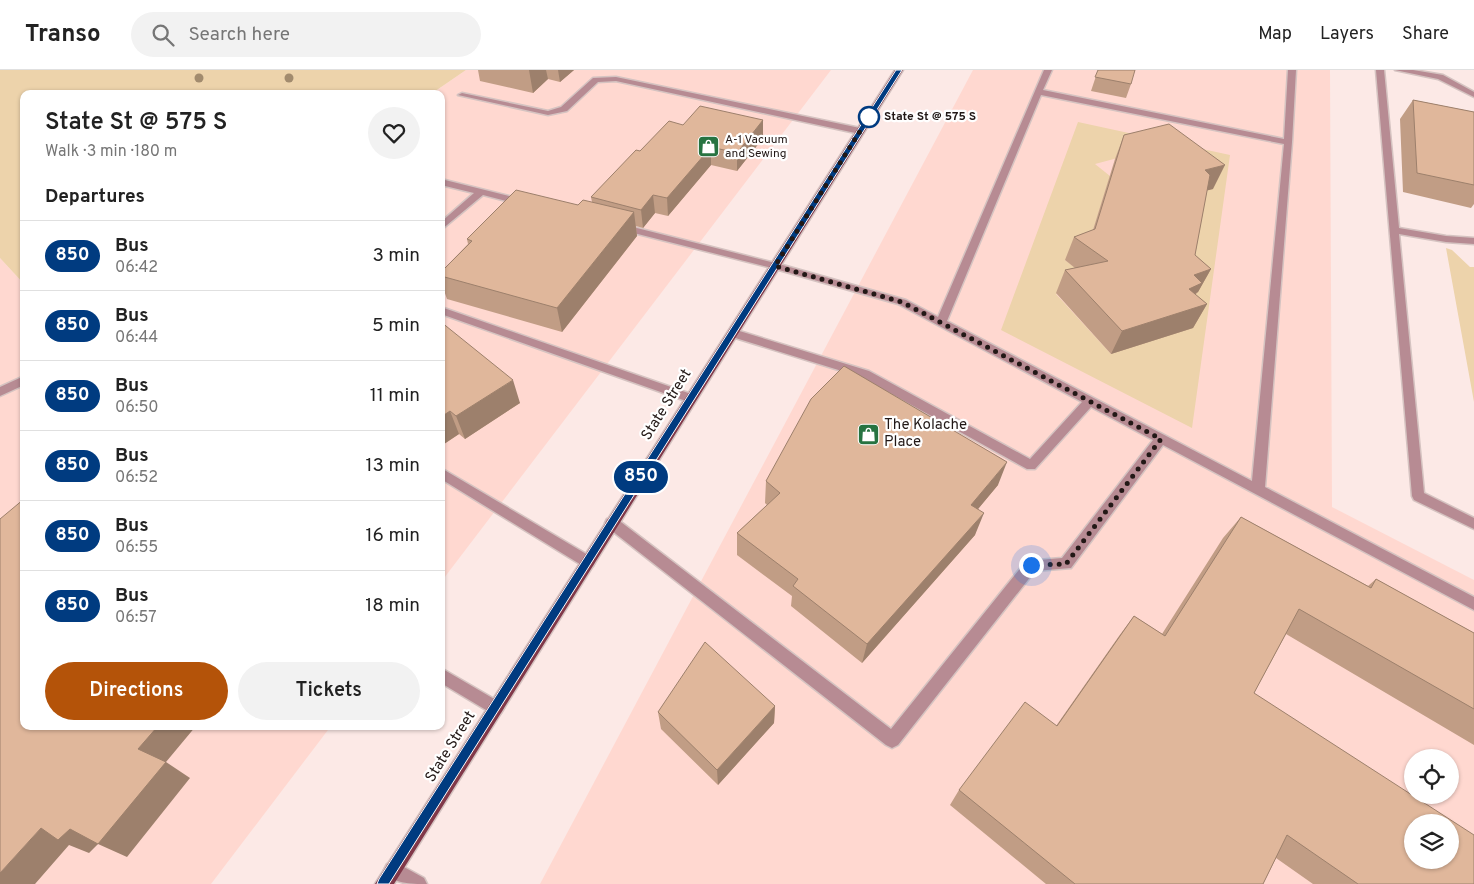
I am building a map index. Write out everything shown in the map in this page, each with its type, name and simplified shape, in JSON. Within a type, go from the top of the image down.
[{"type":"main road","name":"State Street","points":[[388,877],[899,70]]},
{"type":"lane","points":[[941,323],[1048,70]]},
{"type":"lane","points":[[1258,490],[1288,142],[1292,70]]},
{"type":"lane","points":[[1380,70],[1418,496],[1474,524]]},
{"type":"lane","points":[[1399,70],[1440,77],[1474,95]]},
{"type":"lane","points":[[462,95],[548,114],[564,109],[596,80],[616,79],[860,131]]},
{"type":"lane","points":[[1039,92],[1288,142]]},
{"type":"lane","points":[[445,183],[529,204]]},
{"type":"lane","points":[[445,223],[480,192]]},
{"type":"lane","points":[[616,226],[775,266],[902,302],[1474,604]]},
{"type":"lane","points":[[1394,230],[1446,239],[1474,241]]},
{"type":"lane","points":[[445,311],[690,398]]},
{"type":"lane","points":[[733,333],[865,374],[1031,466],[1090,401]]},
{"type":"lane","points":[[0,392],[20,382]]},
{"type":"lane","points":[[612,523],[892,740],[1031,565],[1066,564],[1161,439]]},
{"type":"lane","points":[[445,475],[588,562]]},
{"type":"lane","points":[[445,677],[496,708]]},
{"type":"lane","points":[[388,877],[418,884]]},
{"type":"shaded area","points":[[0,70],[466,70],[437,90],[20,90],[20,280],[0,258]]},
{"type":"shaded area","points":[[466,70],[831,70],[445,577],[445,90],[437,90]]},
{"type":"shaded area","points":[[973,70],[1330,70],[1332,507],[1474,580],[1474,884],[540,884]]},
{"type":"shaded area","points":[[1078,122],[1230,155],[1192,428],[1001,330]],"holes":[[[1159,147],[1213,188],[1193,194],[1173,270],[1111,354],[1056,294],[1070,291],[1077,269],[1065,260],[1086,253],[1110,176],[1095,164]]]},
{"type":"shaded area","points":[[1446,248],[1452,250],[1470,267],[1474,267],[1474,402]]},
{"type":"shaded area","points":[[0,258],[20,280],[20,730],[328,730],[211,884],[0,884]]},
{"type":"building","points":[[1098,70],[1135,70],[1131,84],[1095,77]]},
{"type":"building","points":[[1413,100],[1474,112],[1474,185],[1417,173]]},
{"type":"building","points":[[700,106],[763,120],[737,153],[711,147],[667,198],[653,195],[641,210],[591,197],[636,150],[640,151],[669,121],[683,125]]},
{"type":"building","points":[[1169,124],[1225,165],[1205,170],[1210,175],[1195,255],[1211,269],[1194,275],[1202,283],[1189,289],[1207,304],[1122,331],[1065,270],[1108,261],[1074,237],[1095,229],[1124,135]]},
{"type":"building","points":[[516,190],[578,205],[583,200],[634,212],[557,308],[445,277],[445,268],[472,241],[467,239]]},
{"type":"building","points":[[445,325],[513,380],[456,416],[450,411],[445,414]]},
{"type":"building","points":[[844,366],[1007,462],[971,505],[984,513],[867,644],[793,586],[798,579],[737,533],[780,493],[766,481],[811,399]]},
{"type":"building","points":[[20,502],[20,730],[155,730],[138,749],[166,762],[98,844],[70,829],[58,840],[41,828],[0,873],[0,519]]},
{"type":"building","points":[[1241,517],[1371,588],[1376,579],[1474,633],[1474,709],[1299,609],[1254,693],[1404,790],[1404,804],[1426,804],[1441,814],[1404,814],[1404,869],[1459,869],[1459,825],[1474,835],[1474,884],[1358,884],[1287,835],[1263,884],[1075,884],[959,790],[1025,702],[1057,726],[1134,616],[1165,636]]},
{"type":"building","points":[[705,642],[775,706],[717,770],[658,712]]},
{"type":"bus line","name":"850","points":[[384,884],[899,70]]},
{"type":"place","name":"State St @ 575 S","points":[[869,117]]},
{"type":"place","name":"A-1 Vacuum and Sewing","points":[[709,147]]},
{"type":"place","name":"The Kolache Place","points":[[868,434]]},
{"type":"route","points":[[869,117],[775,266],[902,302],[1161,439],[1066,564],[1031,565]]}]
